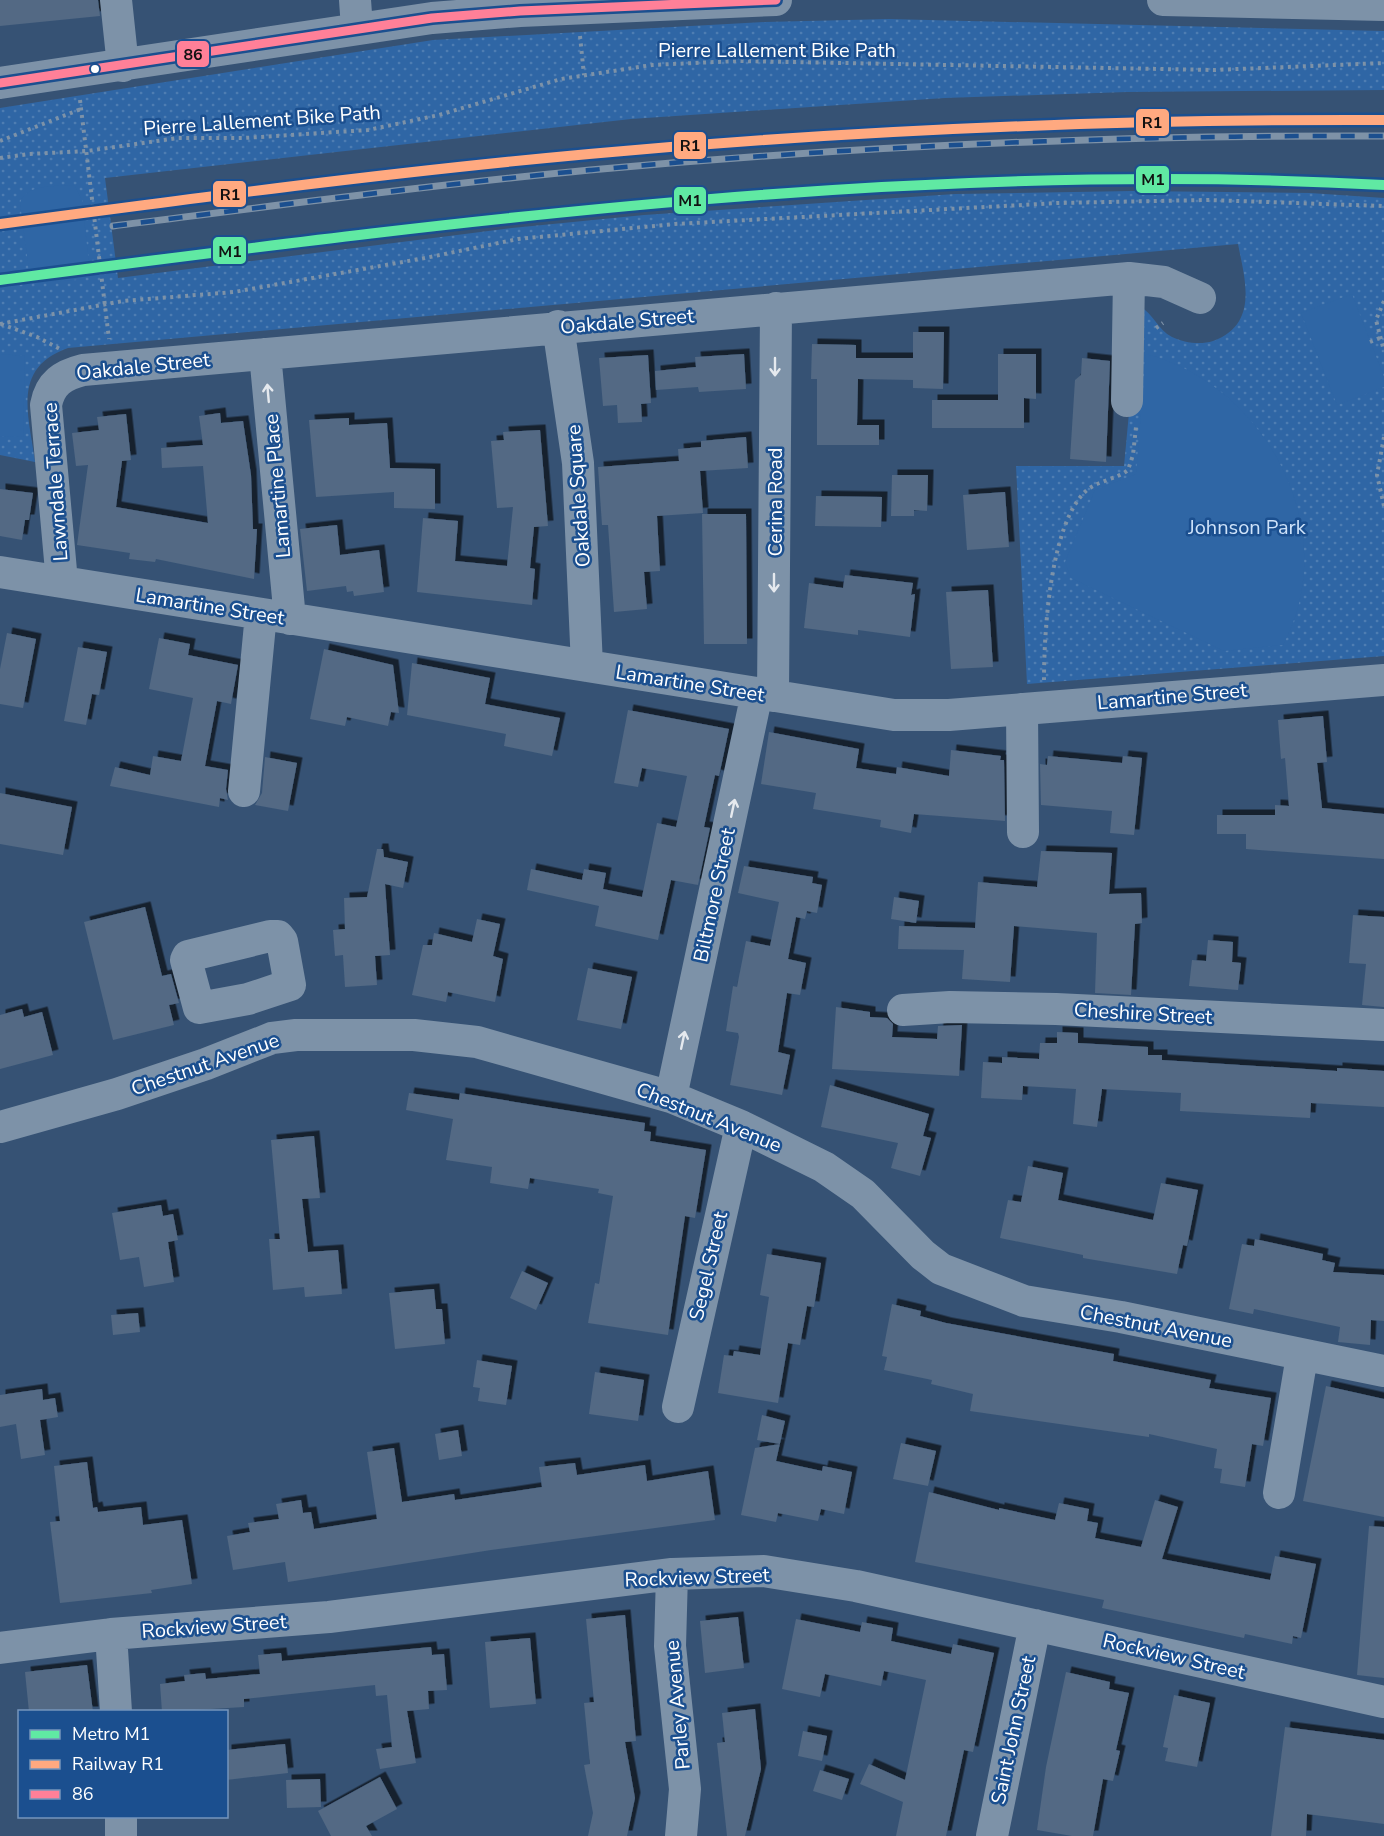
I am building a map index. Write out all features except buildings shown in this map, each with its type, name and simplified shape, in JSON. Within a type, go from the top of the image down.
[{"type":"street","points":[[116,0],[123,66]]},
{"type":"street","points":[[0,83],[123,66],[356,14],[460,15],[550,5],[776,0]]},
{"type":"street","points":[[1163,0],[1384,5]]},
{"type":"street","points":[[1129,278],[1131,411]]},
{"type":"street","name":"Oakdale Street","points":[[55,383],[68,374],[93,368],[1129,278],[1164,282],[1200,298]]},
{"type":"street","name":"Cerina Road","points":[[765,695],[776,308]]},
{"type":"street","name":"Oakdale Square","points":[[558,326],[579,463],[587,666]]},
{"type":"street","name":"Lamartine Place","points":[[244,791],[275,616],[265,354]]},
{"type":"street","name":"Lawndale Terrace","points":[[55,383],[47,397],[46,413],[62,582]]},
{"type":"street","name":"Lamartine Street","points":[[0,572],[765,695],[913,716],[1384,680]]},
{"type":"street","name":"Biltmore Street","points":[[671,1097],[765,695]]},
{"type":"street","points":[[1022,709],[1023,832]]},
{"type":"street","points":[[248,999],[256,1044]]},
{"type":"street","name":"Cheshire Street","points":[[903,1011],[950,1007],[1056,1009],[1384,1025]]},
{"type":"street","name":"Chestnut Avenue","points":[[0,1127],[128,1091],[206,1065],[272,1038],[296,1035],[414,1035],[477,1042],[671,1097],[741,1126],[824,1167],[863,1194],[923,1255],[951,1273],[1024,1301],[1121,1317],[1384,1371]]},
{"type":"street","name":"Segel Street","points":[[678,1407],[741,1126]]},
{"type":"street","points":[[1279,1493],[1302,1356]]},
{"type":"street","name":"Rockview Street","points":[[0,1648],[111,1634],[329,1617],[672,1574],[764,1571],[856,1586],[1384,1702]]},
{"type":"street","name":"Parley Avenue","points":[[672,1574],[670,1646],[685,1789],[681,1836]]},
{"type":"street","name":"Saint John Street","points":[[992,1836],[1035,1624]]},
{"type":"street","points":[[111,1634],[116,1710]]},
{"type":"street","points":[[121,1818],[121,1836]]},
{"type":"path","points":[[579,26],[584,75]]},
{"type":"path","name":"Pierre Lallement Bike Path","points":[[0,158],[87,151],[178,138],[244,138],[368,130],[439,115],[526,88],[584,75],[652,65],[737,61],[1203,70],[1384,63]]},
{"type":"path","points":[[79,92],[110,349]]},
{"type":"path","points":[[0,141],[81,109]]},
{"type":"path","points":[[0,324],[106,304],[234,292],[518,239],[675,224],[1058,203],[1207,200],[1384,206]]},
{"type":"path","points":[[1384,301],[1376,320],[1384,351]]},
{"type":"path","points":[[1152,332],[1163,323]]},
{"type":"path","points":[[0,324],[37,336],[67,354]]},
{"type":"path","points":[[1370,342],[1380,338]]},
{"type":"path","points":[[1045,687],[1050,584],[1064,529],[1075,506],[1087,490],[1128,470],[1133,455],[1131,411]]},
{"type":"path","points":[[1384,437],[1377,475],[1384,506]]},
{"type":"green space","name":"Johnson Park","points":[[889,19],[1384,31],[1384,90],[1127,92],[945,98],[631,119],[105,178],[118,278],[512,228],[644,215],[955,194],[1133,191],[1310,193],[1384,198],[1384,656],[1027,684],[1016,466],[1124,466],[1139,306],[1167,334],[1182,341],[1208,342],[1228,333],[1237,324],[1243,312],[1245,300],[1244,272],[1238,244],[68,348],[50,357],[38,368],[31,380],[28,411],[35,462],[0,455],[0,108],[433,40],[765,22]]},
{"type":"green space","points":[[66,185],[75,186],[82,200],[90,273],[83,279],[38,283],[29,271],[20,203],[27,193],[33,190]]},
{"type":"green space","points":[[1352,294],[1384,377],[1384,387],[1337,405],[1301,313]]},
{"type":"green space","points":[[0,354],[25,356],[23,437],[0,436]]},
{"type":"green space","name":"Johnson Park","points":[[1146,354],[1189,371],[1227,397],[1258,430],[1282,468],[1298,511],[1304,556],[1300,601],[1283,645],[1224,651],[1071,578],[1065,562],[1095,490],[1136,474]]},
{"type":"railway","points":[[113,226],[530,176],[788,154],[1086,140],[1384,136]]},
{"type":"metro line","name":"M1","points":[[0,280],[517,217],[863,188],[1037,181],[1210,179],[1384,185]]},
{"type":"rail line","name":"R1","points":[[0,224],[368,177],[589,154],[787,138],[1086,124],[1384,120]]},
{"type":"transit line","name":"86","points":[[0,83],[432,18],[520,11],[776,0]]}]
